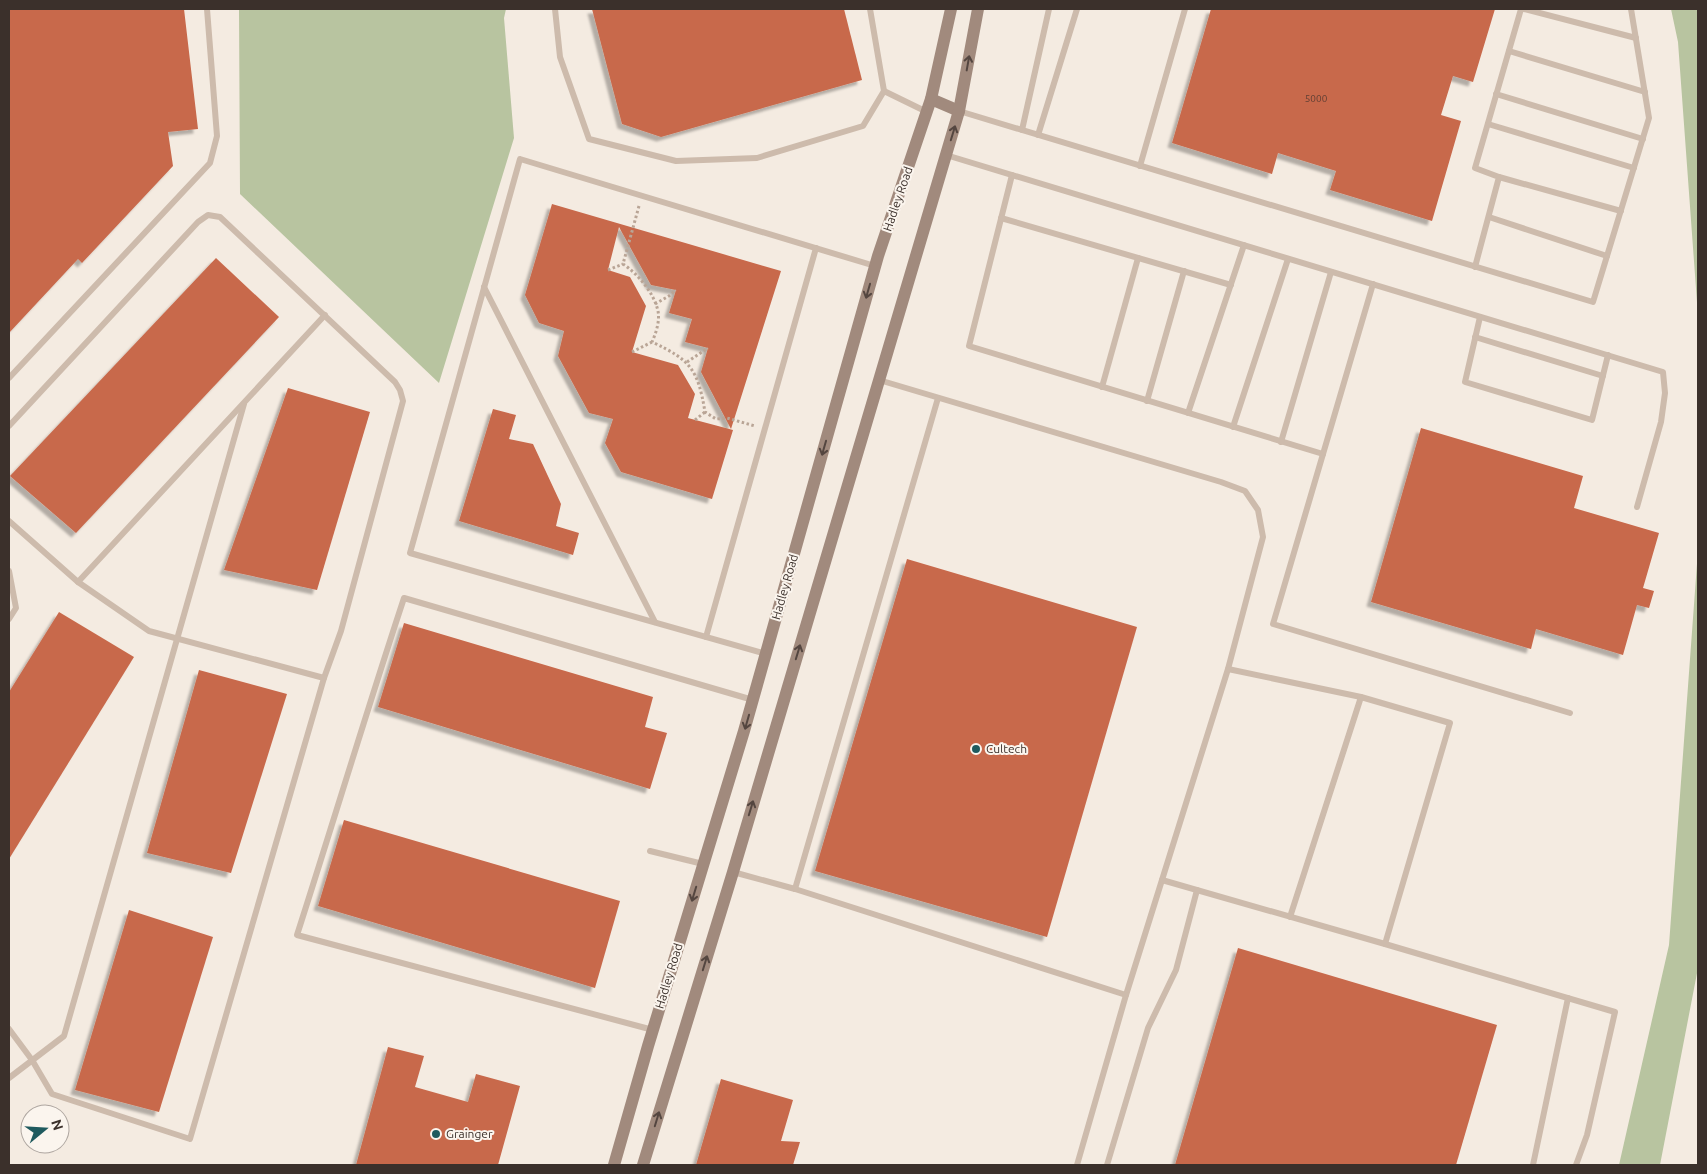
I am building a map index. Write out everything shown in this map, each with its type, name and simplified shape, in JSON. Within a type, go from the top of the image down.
[{"type":"main road","name":"Hadley Road","points":[[614,1165],[753,700],[876,266],[931,99],[951,9]]},
{"type":"main road","points":[[643,1165],[733,872],[946,156],[959,111],[978,9]]},
{"type":"main road","points":[[931,99],[959,111]]},
{"type":"lane","points":[[9,378],[210,163],[218,136],[207,9]]},
{"type":"lane","points":[[555,9],[560,57],[589,139],[676,161],[757,158],[863,126],[884,91],[870,9]]},
{"type":"lane","points":[[1022,130],[1049,9]]},
{"type":"lane","points":[[1038,135],[1077,9]]},
{"type":"lane","points":[[1140,166],[1185,9]]},
{"type":"lane","points":[[1621,211],[1499,177],[1476,168],[1522,9],[1636,38]]},
{"type":"lane","points":[[959,111],[1593,302],[1649,118],[1631,9]]},
{"type":"lane","points":[[1509,51],[1645,92]]},
{"type":"lane","points":[[884,91],[927,112]]},
{"type":"lane","points":[[1496,94],[1643,139]]},
{"type":"lane","points":[[1488,124],[1634,168]]},
{"type":"lane","points":[[946,156],[1663,372],[1665,393],[1661,422],[1637,507]]},
{"type":"lane","points":[[766,654],[410,553],[520,159],[876,266]]},
{"type":"lane","points":[[1012,175],[969,346],[1323,454]]},
{"type":"lane","points":[[1475,267],[1499,177]]},
{"type":"lane","points":[[9,426],[198,222],[208,215],[220,217],[396,382],[403,401],[341,631],[324,678],[190,1140],[52,1094],[32,1060],[9,1029]]},
{"type":"lane","points":[[1488,217],[1607,256]]},
{"type":"lane","points":[[1001,218],[1231,285]]},
{"type":"lane","points":[[1188,413],[1244,245]]},
{"type":"lane","points":[[706,637],[816,248]]},
{"type":"lane","points":[[1102,387],[1138,258]]},
{"type":"lane","points":[[1233,427],[1288,259]]},
{"type":"lane","points":[[1147,401],[1184,271]]},
{"type":"lane","points":[[1281,442],[1331,272]]},
{"type":"lane","points":[[1372,284],[1273,624],[1570,713]]},
{"type":"lane","points":[[484,286],[655,622]]},
{"type":"lane","points":[[78,582],[325,315]]},
{"type":"lane","points":[[1480,317],[1465,382],[1592,420],[1608,355]]},
{"type":"lane","points":[[1475,337],[1603,376]]},
{"type":"lane","points":[[879,380],[1221,482],[1245,491],[1258,510],[1262,537],[1228,669],[1126,995],[1076,1165]]},
{"type":"lane","points":[[795,889],[938,398]]},
{"type":"lane","points":[[9,1078],[64,1036],[244,404]]},
{"type":"lane","points":[[9,521],[78,582],[149,631],[324,678]]},
{"type":"lane","points":[[9,571],[16,608],[9,619]]},
{"type":"lane","points":[[653,1030],[296,936],[342,793],[358,736],[404,598],[753,700]]},
{"type":"lane","points":[[1228,669],[1361,696],[1450,723],[1385,944]]},
{"type":"lane","points":[[1290,916],[1361,696]]},
{"type":"lane","points":[[650,851],[704,864]]},
{"type":"lane","points":[[733,872],[795,889],[1126,995]]},
{"type":"lane","points":[[1162,880],[1616,1012],[1587,1135],[1576,1165]]},
{"type":"lane","points":[[1107,1165],[1148,1028],[1176,970],[1197,890]]},
{"type":"lane","points":[[1533,1165],[1568,998]]},
{"type":"path","points":[[623,264],[642,196]]},
{"type":"path","points":[[608,270],[623,264]]},
{"type":"path","points":[[623,264],[646,287],[658,312],[657,330],[652,342],[632,352]]},
{"type":"path","points":[[655,304],[676,290]]},
{"type":"path","points":[[652,342],[672,351],[687,362],[697,379],[705,412],[716,419],[727,418],[765,429]]},
{"type":"path","points":[[687,362],[708,348]]},
{"type":"path","points":[[695,420],[705,412]]},
{"type":"green space","points":[[239,9],[506,9],[504,18],[514,138],[439,383],[240,194]]},
{"type":"green space","points":[[1671,9],[1698,9],[1698,316],[1678,42]]},
{"type":"green space","points":[[1698,550],[1698,968],[1660,1165],[1619,1165],[1669,945]]},
{"type":"building","points":[[9,9],[184,9],[198,129],[168,132],[173,166],[82,263],[78,259],[9,333]]},
{"type":"building","points":[[592,9],[844,9],[862,80],[661,137],[622,124]]},
{"type":"building","points":[[1211,9],[1495,9],[1473,82],[1453,76],[1441,115],[1461,121],[1432,221],[1330,190],[1336,171],[1278,153],[1272,174],[1172,143]]},
{"type":"building","points":[[552,204],[781,271],[731,429],[701,372],[708,348],[685,342],[692,319],[669,313],[676,290],[651,285],[619,227],[608,270],[630,277],[646,306],[632,352],[678,365],[695,394],[688,418],[733,430],[712,499],[621,472],[605,443],[613,419],[589,413],[558,356],[564,331],[539,323],[525,295]]},
{"type":"building","points":[[216,258],[279,317],[76,533],[10,476]]},
{"type":"building","points":[[288,388],[370,412],[317,590],[224,570]]},
{"type":"building","points":[[493,409],[516,415],[509,439],[533,444],[561,504],[556,526],[579,533],[573,555],[459,521]]},
{"type":"building","points":[[1421,428],[1583,476],[1574,508],[1659,533],[1643,588],[1654,591],[1649,608],[1637,605],[1623,655],[1536,629],[1531,649],[1371,602]]},
{"type":"building","name":"Cultech","points":[[907,559],[1137,627],[1047,937],[815,871]]},
{"type":"building","points":[[59,612],[134,657],[9,859],[9,692]]},
{"type":"building","points":[[404,623],[653,697],[645,727],[667,733],[650,789],[378,707]]},
{"type":"building","points":[[199,670],[287,694],[231,873],[147,853]]},
{"type":"building","points":[[344,820],[620,901],[595,988],[318,906]]},
{"type":"building","points":[[129,910],[213,937],[159,1112],[75,1090]]},
{"type":"building","points":[[1238,948],[1497,1025],[1456,1165],[1175,1165]]},
{"type":"building","name":"Grainger","points":[[388,1047],[424,1056],[415,1087],[468,1102],[476,1074],[520,1086],[498,1165],[356,1165]]},
{"type":"building","points":[[721,1079],[793,1100],[781,1141],[800,1142],[793,1165],[696,1165]]},
{"type":"place","name":"Cultech","points":[[976,749]]},
{"type":"place","name":"Grainger","points":[[436,1134]]}]
